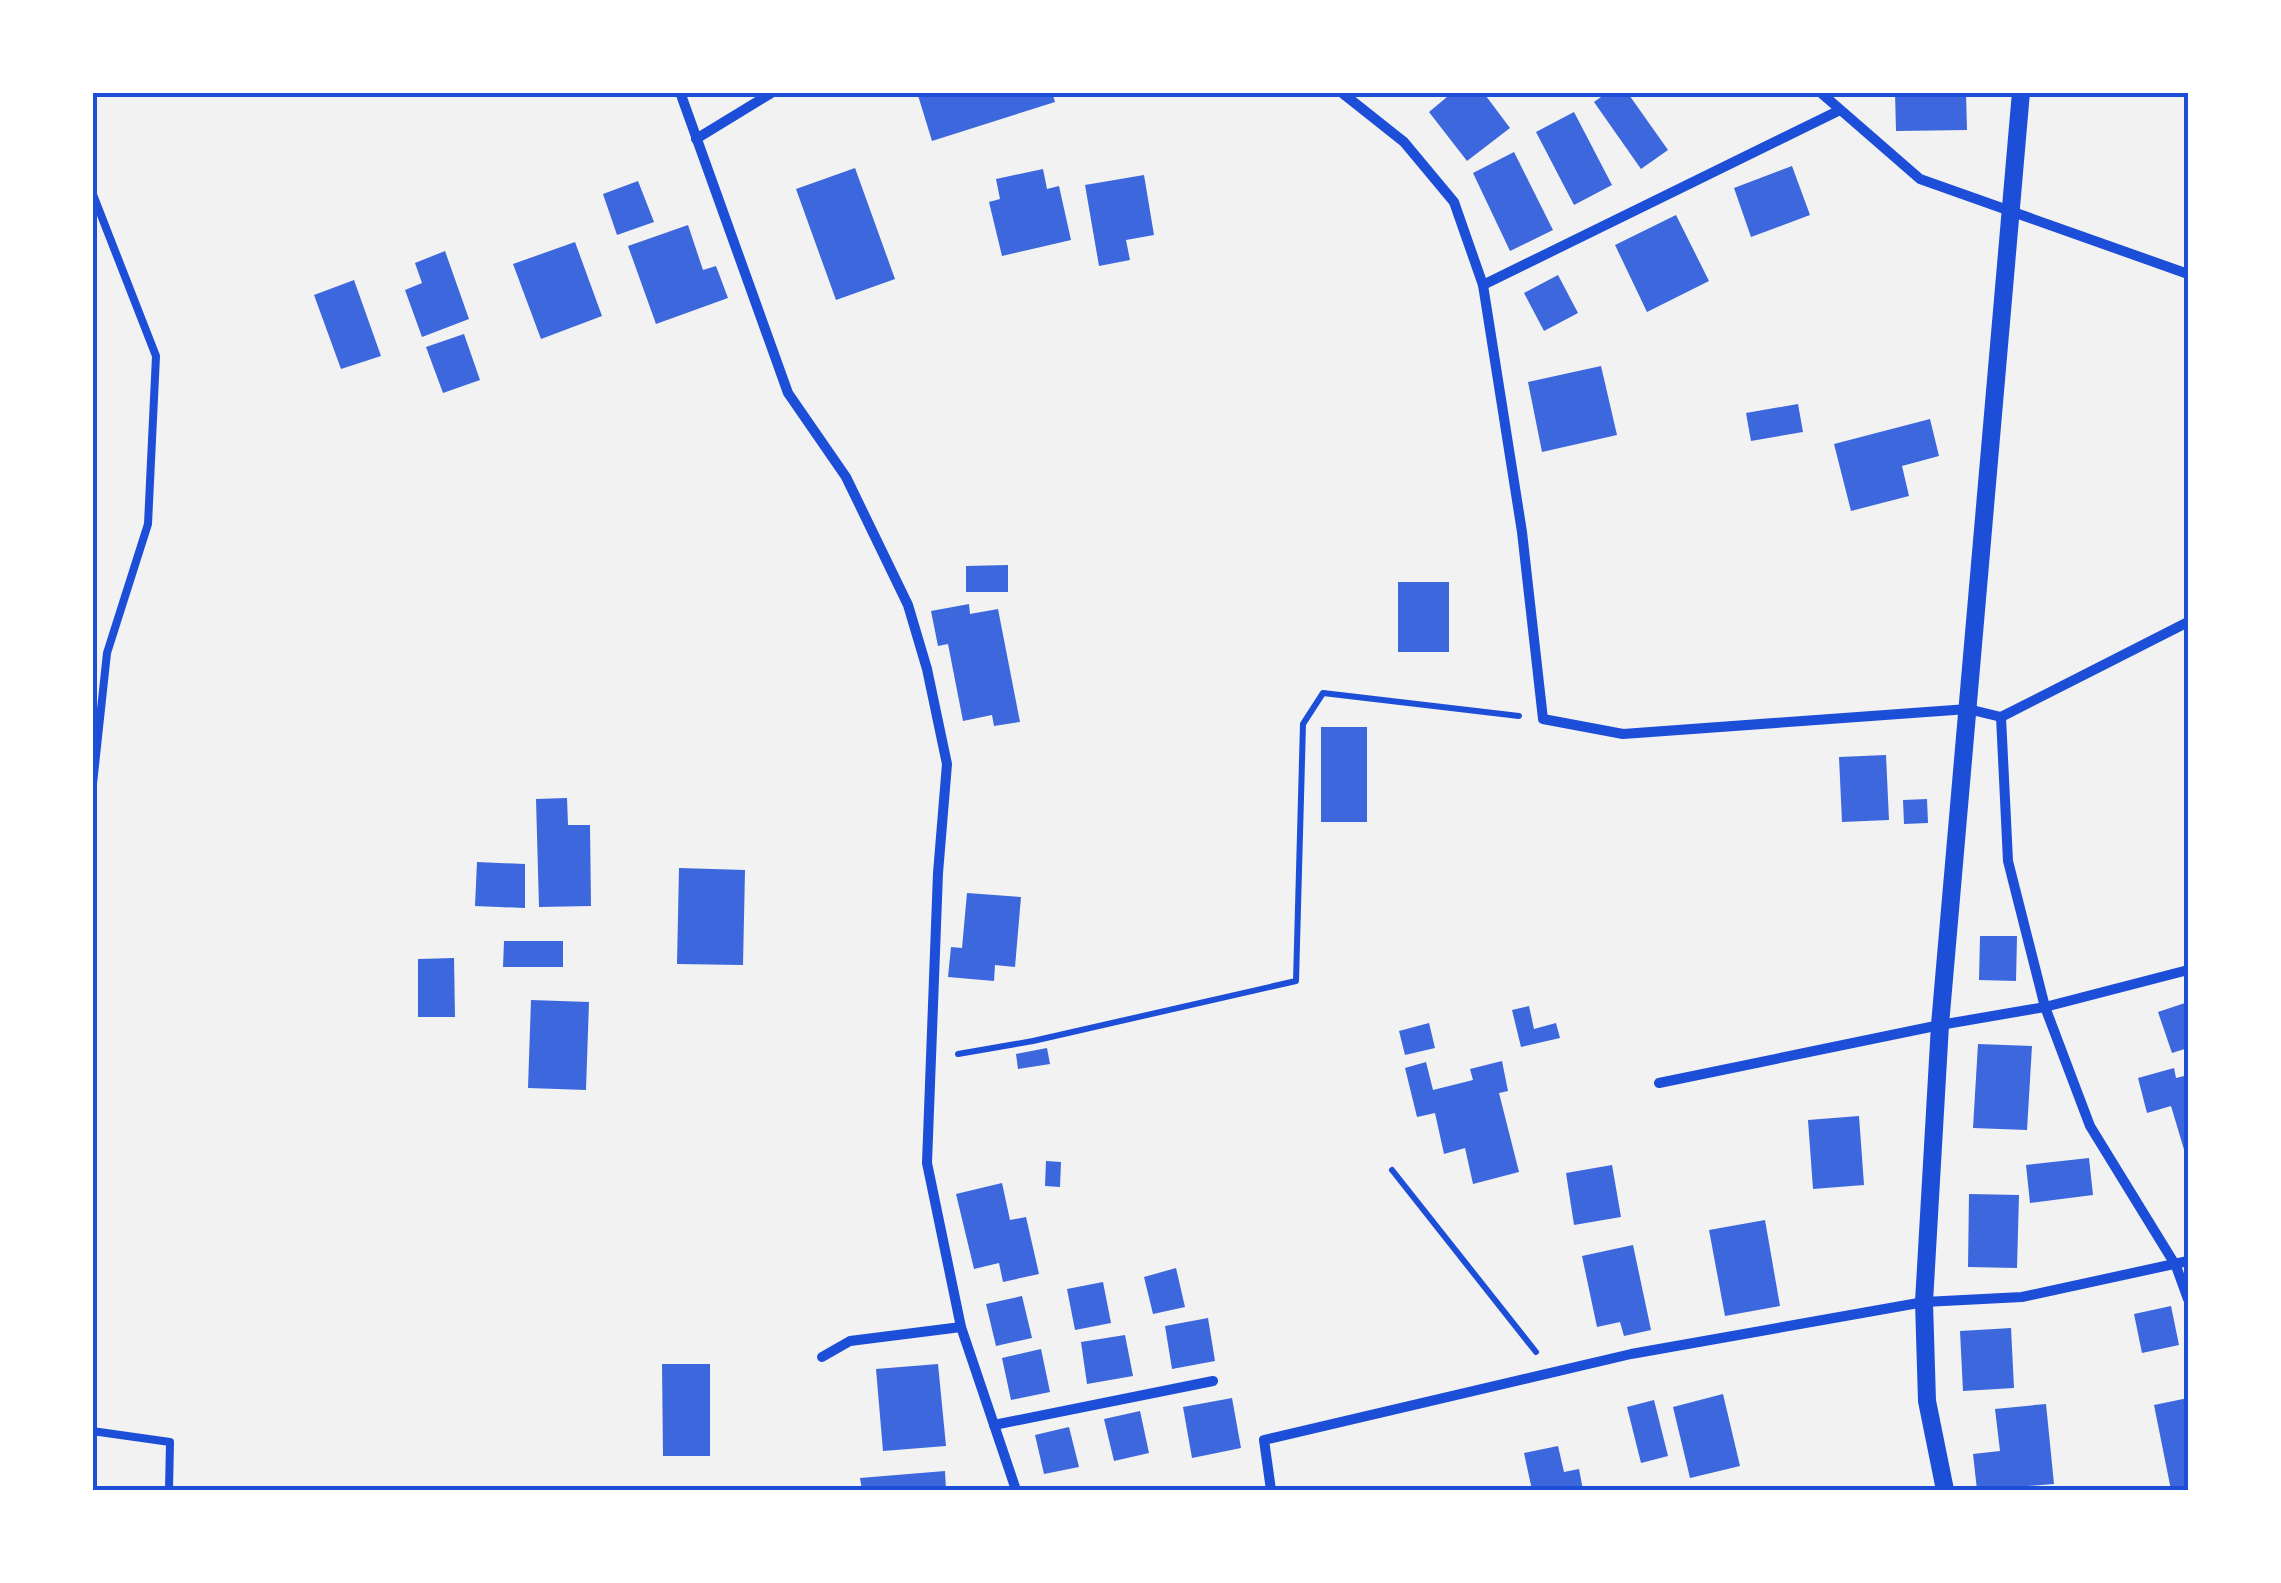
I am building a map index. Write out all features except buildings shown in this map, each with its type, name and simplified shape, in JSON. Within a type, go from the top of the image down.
[{"type":"street","points":[[680,92],[788,393],[846,478],[908,605],[926,669],[947,764],[938,872],[927,1163],[961,1327],[1016,1490]]},
{"type":"street","points":[[696,139],[773,92]]},
{"type":"street","points":[[1342,92],[1404,142],[1454,202],[1483,285],[1522,532],[1543,719],[1623,734],[1968,709],[2001,717],[2188,622]]},
{"type":"street","points":[[1820,92],[1920,179],[2188,274]]},
{"type":"street","points":[[1945,1490],[1927,1402],[1924,1302],[1940,1025],[2021,92]]},
{"type":"street","points":[[1483,285],[1838,111]]},
{"type":"street","points":[[2001,717],[2008,861],[2046,1008],[2090,1126],[2176,1266],[2188,1299]]},
{"type":"street","points":[[1659,1082],[1940,1025],[2046,1008],[2188,970]]},
{"type":"street","points":[[1271,1490],[1264,1440],[1630,1354],[1924,1302],[2022,1297],[2188,1261]]},
{"type":"street","points":[[822,1357],[850,1341],[961,1327]]},
{"type":"street","points":[[994,1425],[1214,1381]]},
{"type":"lane","points":[[92,192],[156,356],[148,524],[107,653],[92,793]]},
{"type":"lane","points":[[92,1431],[170,1442],[169,1490]]},
{"type":"path","points":[[932,1058],[1033,1041],[1296,981],[1303,724],[1323,693],[1543,719]]},
{"type":"path","points":[[1392,1170],[1552,1372]]}]
